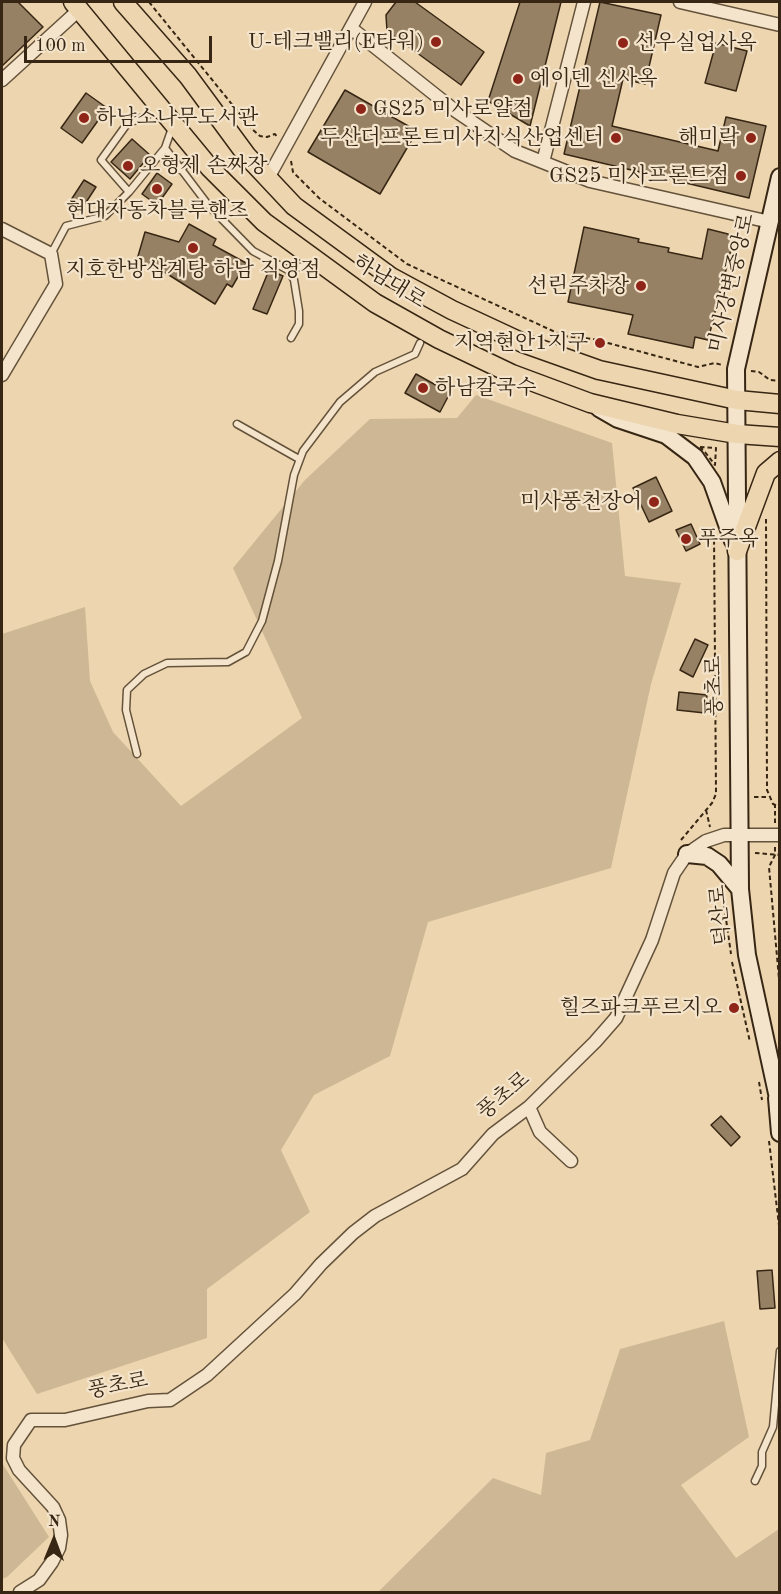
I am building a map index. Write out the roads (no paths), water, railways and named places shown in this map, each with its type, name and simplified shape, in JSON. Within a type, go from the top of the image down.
[{"type":"main road","name":"하남대로","points":[[123,2],[188,76],[223,126],[294,206],[391,277],[452,310],[524,344],[599,370],[737,400],[780,404]]},
{"type":"main road","name":"하남대로","points":[[77,5],[160,109],[198,153],[264,222],[375,303],[421,341],[590,403],[677,424],[737,434],[780,437]]},
{"type":"main road","name":"미사강변중앙로","points":[[737,400],[736,369],[780,177]]},
{"type":"main road","name":"풍초로","points":[[737,400],[740,834]]},
{"type":"main road","points":[[590,403],[618,419],[666,435],[695,457],[712,482],[737,551]]},
{"type":"main road","points":[[737,551],[766,473],[780,461]]},
{"type":"main road","name":"덕산로","points":[[740,834],[740,889],[747,954],[773,1102],[774,1134]]},
{"type":"main road","points":[[687,854],[706,856],[720,864],[740,889]]},
{"type":"street","points":[[268,178],[364,2]]},
{"type":"street","points":[[543,162],[584,2]]},
{"type":"street","points":[[680,2],[780,25]]},
{"type":"street","points":[[2,80],[77,5]]},
{"type":"street","points":[[351,28],[471,122],[515,151],[590,181],[770,222]]},
{"type":"street","points":[[2,229],[51,254],[57,284],[2,375]]},
{"type":"street","points":[[740,834],[780,835]]},
{"type":"street","name":"풍초로","points":[[20,1593],[39,1580],[52,1562],[59,1548],[61,1535],[59,1520],[53,1507],[24,1476],[13,1458],[15,1445],[31,1420],[65,1420],[147,1401],[170,1400],[184,1393],[288,1302],[321,1264],[353,1233],[375,1216],[462,1169],[493,1134],[529,1107],[616,1018],[652,940],[674,873],[687,854],[715,837],[740,834]]},
{"type":"street","points":[[529,1107],[540,1132],[571,1161]]},
{"type":"lane","points":[[129,192],[101,160],[127,124],[160,109]]},
{"type":"lane","points":[[51,254],[66,226],[105,216],[129,192],[165,148],[174,124]]},
{"type":"lane","points":[[165,148],[180,170],[242,241],[253,251],[288,270],[294,280],[299,310],[299,324],[291,338]]},
{"type":"lane","points":[[180,170],[198,153]]},
{"type":"lane","points":[[288,270],[317,262]]},
{"type":"lane","points":[[137,754],[126,710],[127,690],[134,681],[167,663],[228,662],[246,652],[262,621],[278,561],[299,459],[315,433],[340,402],[375,372],[415,354],[421,341]]},
{"type":"lane","points":[[237,424],[299,459]]},
{"type":"lane","points":[[755,1481],[762,1466],[762,1452],[773,1427],[780,1351]]},
{"type":"place","name":"U-테크밸리(E타워)","points":[[436,42]]},
{"type":"place","name":"선우실업사옥","points":[[623,43]]},
{"type":"place","name":"에이덴 신사옥","points":[[518,79]]},
{"type":"place","name":"GS25 미사로얄점","points":[[361,109]]},
{"type":"place","name":"하남소나무도서관","points":[[84,118]]},
{"type":"place","name":"두산더프론트미사지식산업센터","points":[[616,138]]},
{"type":"place","name":"해미락","points":[[751,138]]},
{"type":"place","name":"오형제 손짜장","points":[[128,166]]},
{"type":"place","name":"GS25 미사프론트점","points":[[741,176]]},
{"type":"place","name":"현대자동차블루핸즈","points":[[157,189]]},
{"type":"place","name":"지호한방삼계탕 하남 직영점","points":[[193,248]]},
{"type":"place","name":"선린주차장","points":[[641,286]]},
{"type":"place","name":"지역현안1지구","points":[[600,343]]},
{"type":"place","name":"하남칼국수","points":[[423,388]]},
{"type":"place","name":"미사풍천장어","points":[[654,502]]},
{"type":"place","name":"푸주옥","points":[[686,539]]},
{"type":"place","name":"힐즈파크푸르지오","points":[[734,1008]]}]
